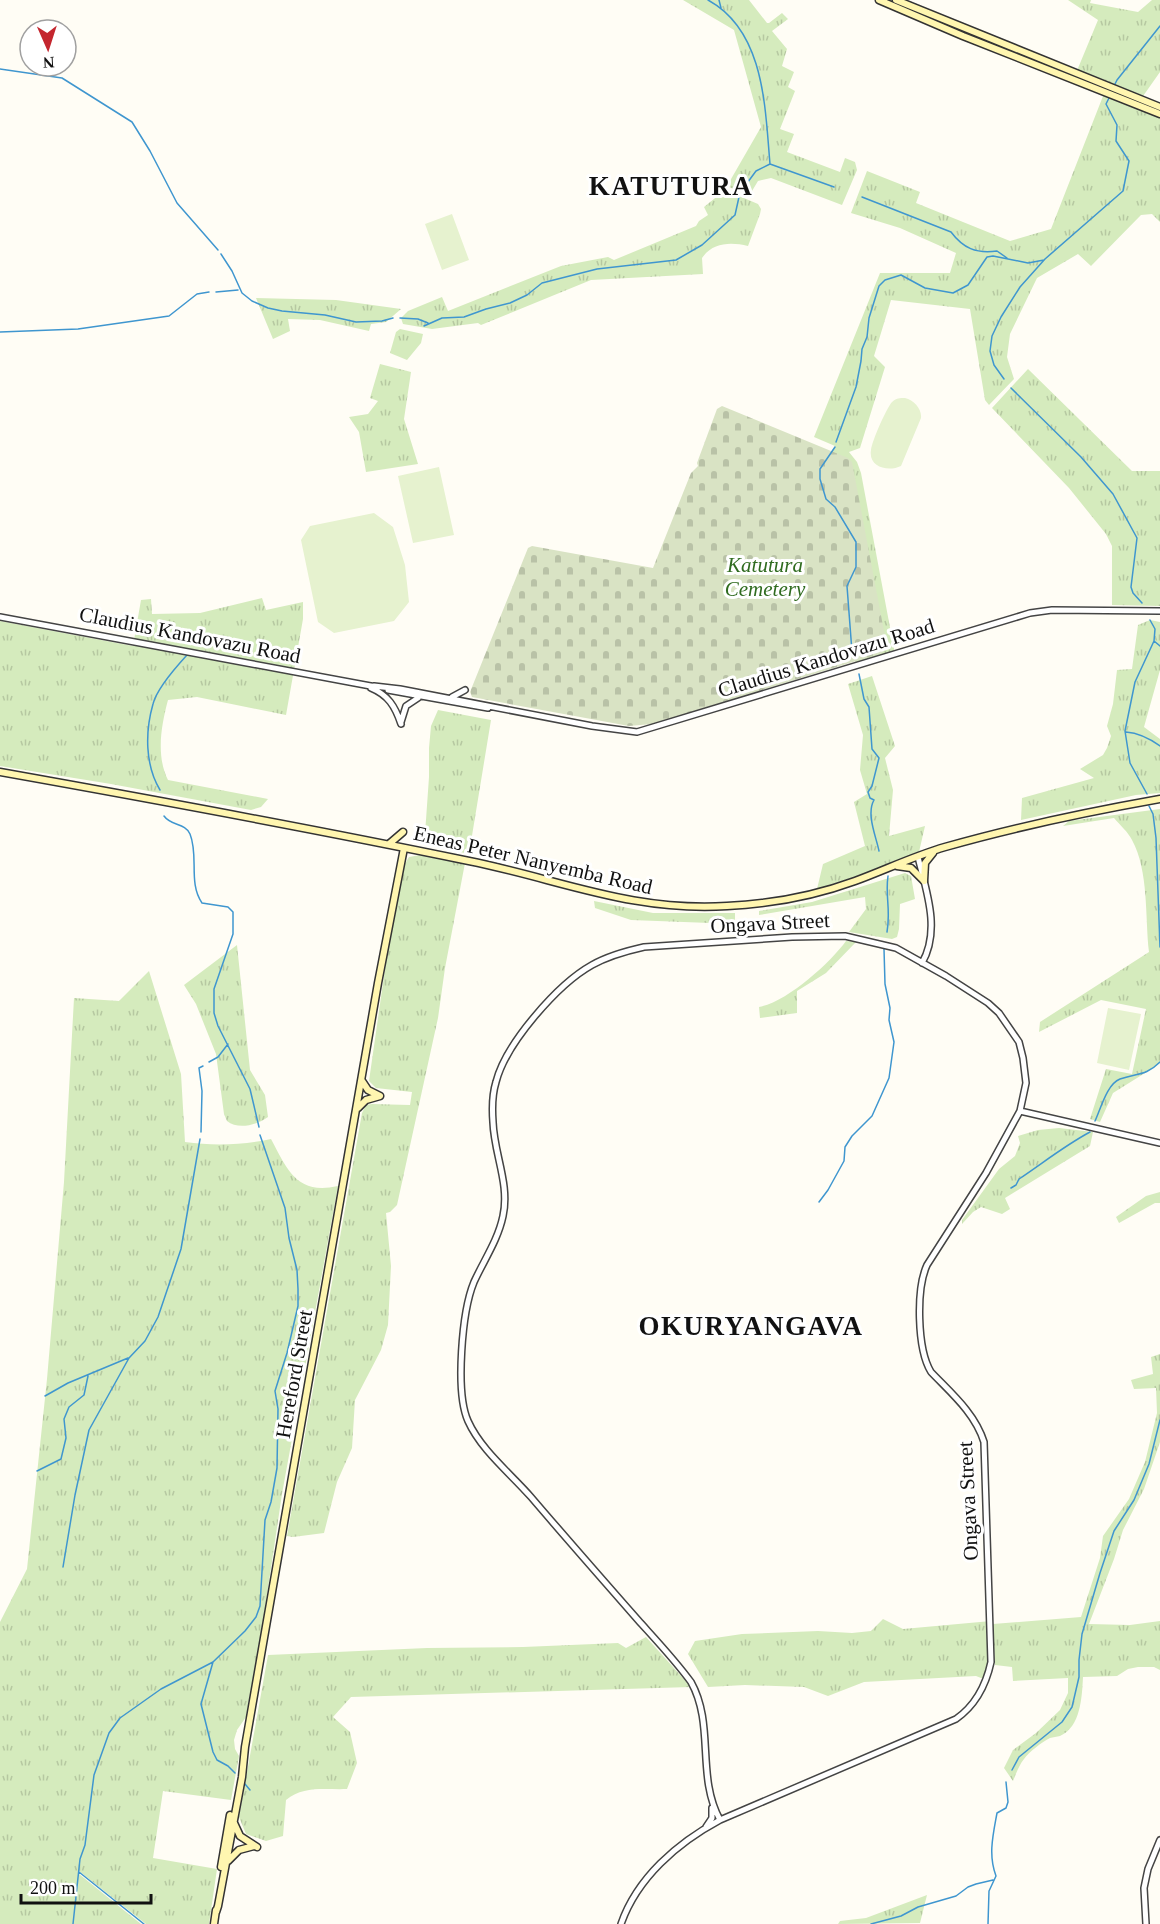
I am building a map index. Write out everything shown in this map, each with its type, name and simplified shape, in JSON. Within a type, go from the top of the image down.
[{"type":"main road","points":[[879,0],[963,36],[1106,88]]},
{"type":"main road","points":[[896,0],[1125,96],[1160,114]]},
{"type":"main road","points":[[1125,96],[1160,107]]},
{"type":"main road","name":"Eneas Peter Nanyemba Road","points":[[0,772],[389,844],[486,864],[616,898],[696,907],[764,903],[806,896],[855,882],[938,849],[1059,818],[1160,799]]},
{"type":"main road","points":[[389,844],[403,832]]},
{"type":"main road","name":"Hereford Street","points":[[214,1924],[225,1842],[241,1770],[362,1081],[384,933],[404,848]]},
{"type":"main road","points":[[924,881],[926,859],[938,849]]},
{"type":"main road","points":[[891,867],[911,868],[924,881]]},
{"type":"main road","points":[[354,1118],[361,1103],[380,1096],[368,1090],[362,1081]]},
{"type":"main road","name":"Hereford Street","points":[[216,1912],[242,1777],[241,1770]]},
{"type":"main road","points":[[226,1864],[239,1850],[256,1847],[240,1836],[235,1828],[234,1819]]},
{"type":"street","name":"Claudius Kandovazu Road","points":[[0,617],[361,684],[447,697],[592,726],[637,732],[1030,613],[1052,610],[1160,611]]},
{"type":"street","points":[[361,684],[392,702],[400,724],[406,706],[412,700],[423,697]]},
{"type":"street","name":"Claudius Kandovazu Road","points":[[374,686],[475,707],[503,709]]},
{"type":"street","points":[[447,697],[456,696],[466,690],[468,698],[476,703]]},
{"type":"street","points":[[918,857],[930,903],[932,924],[922,963]]},
{"type":"street","name":"Ongava Street","points":[[621,1924],[635,1893],[655,1868],[677,1848],[705,1828],[956,1719],[971,1706],[986,1680],[992,1655],[984,1442],[980,1428],[972,1416],[926,1364],[922,1343],[920,1290],[921,1276],[927,1265],[1001,1148],[1020,1112],[1026,1083],[1025,1070],[1019,1042],[1010,1027],[988,1003],[888,945],[845,936],[827,935],[663,945],[633,950],[594,964],[555,994],[513,1046],[496,1080],[493,1097],[493,1123],[504,1187],[505,1207],[499,1232],[474,1283],[467,1307],[461,1380],[465,1414],[479,1441],[531,1497],[691,1682],[700,1705],[706,1778],[711,1804],[720,1820]]},
{"type":"street","points":[[1020,1112],[1160,1143]]},
{"type":"street","points":[[711,1804],[721,1813],[733,1814]]},
{"type":"street","points":[[705,1828],[712,1818],[711,1804]]},
{"type":"street","points":[[1146,1924],[1144,1887],[1148,1869],[1160,1840]]},
{"type":"green space","points":[[683,0],[749,0],[767,23],[782,13],[788,19],[772,31],[787,49],[782,66],[794,72],[788,87],[795,91],[780,129],[794,134],[787,152],[840,172],[845,158],[855,162],[857,170],[842,205],[771,178],[758,181],[749,196],[727,186],[761,127],[734,30]]},
{"type":"green space","points":[[1068,0],[1091,0],[1090,3],[1138,12],[1152,0],[1160,0],[1160,72],[1141,99],[1076,73],[1098,20]]},
{"type":"green space","points":[[1105,91],[1160,114],[1160,222],[1152,214],[1141,215],[1091,266],[1078,254],[1037,278],[1010,334],[1007,357],[1014,379],[989,405],[985,400],[970,309],[891,300],[874,356],[885,367],[860,448],[849,452],[857,462],[861,473],[895,654],[856,666],[820,469],[835,446],[814,437],[880,273],[950,273],[956,253],[900,228],[851,213],[867,171],[920,192],[916,203],[1010,241],[1051,229]]},
{"type":"green space","points":[[725,190],[758,204],[761,209],[760,214],[748,246],[723,244],[711,249],[702,258],[703,274],[591,280],[481,325],[478,323],[432,329],[403,324],[401,318],[408,311],[442,297],[448,311],[561,266],[608,257],[614,260],[696,226],[708,215],[704,207]]},
{"type":"green space","points":[[452,214],[469,260],[442,270],[425,224]]},
{"type":"green space","points":[[256,298],[336,300],[401,309],[386,322],[371,324],[369,331],[320,320],[288,319],[290,331],[273,339]]},
{"type":"green space","points":[[400,329],[423,334],[421,343],[407,360],[390,353],[396,332]]},
{"type":"green space","points":[[380,364],[411,372],[404,419],[418,464],[366,472],[359,432],[349,417],[368,414],[378,401],[370,398]]},
{"type":"green space","points":[[1028,369],[1132,471],[1160,471],[1160,606],[1112,605],[1112,546],[1106,534],[1069,488],[992,408]]},
{"type":"green space","points":[[905,398],[917,405],[921,418],[901,466],[891,469],[880,467],[876,465],[871,456],[874,440],[892,402]]},
{"type":"green space","name":"Katutura Cemetery","points":[[722,406],[848,458],[852,462],[887,647],[882,653],[652,724],[629,726],[472,697],[470,692],[528,548],[532,546],[653,568],[691,473],[698,466],[697,463],[717,409]]},
{"type":"green space","points":[[439,467],[454,535],[413,543],[398,476]]},
{"type":"green space","points":[[374,513],[393,527],[405,565],[409,602],[394,621],[334,633],[318,622],[301,540],[310,526]]},
{"type":"green space","points":[[262,598],[266,610],[303,602],[303,619],[286,715],[197,697],[168,700],[161,741],[162,761],[168,780],[268,799],[261,807],[251,810],[0,766],[0,621],[133,646],[141,600],[151,599],[152,614],[200,613]]},
{"type":"green space","points":[[1150,620],[1160,622],[1160,670],[1144,727],[1160,739],[1160,793],[1136,795],[1021,820],[1022,798],[1094,778],[1080,769],[1103,755],[1107,748],[1111,736],[1107,726],[1113,704],[1117,670],[1132,669],[1138,625]]},
{"type":"green space","points":[[872,676],[895,746],[885,758],[893,790],[889,836],[925,826],[919,852],[817,889],[823,864],[865,846],[854,802],[867,794],[860,770],[863,735],[848,684]]},
{"type":"green space","points":[[438,710],[491,720],[469,854],[430,845],[425,834],[431,726]]},
{"type":"green space","points":[[1160,809],[1160,1062],[1113,1093],[1100,1122],[1090,1119],[1106,1069],[1132,1074],[1146,1009],[1101,1000],[1039,1032],[1040,1022],[1149,952],[1144,880],[1132,840],[1114,818],[1063,826],[1069,821]]},
{"type":"green space","points":[[420,855],[465,863],[438,1018],[397,1205],[386,1213],[391,1266],[388,1325],[381,1350],[355,1400],[352,1448],[337,1482],[324,1533],[287,1536],[362,1113],[366,1105],[372,1104],[410,1105],[412,1092],[376,1088],[369,1081],[390,934],[403,867],[409,857]]},
{"type":"green space","points":[[905,873],[911,876],[915,899],[900,904],[899,929],[897,937],[892,939],[849,932],[866,909],[865,897],[759,915],[759,911],[812,902]]},
{"type":"green space","points":[[594,901],[653,913],[735,913],[735,920],[710,923],[631,920],[595,908]]},
{"type":"green space","points":[[846,941],[856,942],[826,973],[797,991],[797,1013],[760,1018],[759,1007],[770,1004],[795,990],[830,960]]},
{"type":"green space","points":[[237,945],[250,1070],[265,1095],[268,1117],[242,1126],[231,1124],[224,1114],[216,1054],[196,1004],[184,985]]},
{"type":"green space","points":[[149,971],[181,1074],[185,1142],[228,1144],[271,1139],[289,1170],[303,1184],[324,1188],[338,1186],[282,1494],[246,1717],[237,1730],[234,1740],[239,1756],[231,1800],[163,1791],[153,1858],[217,1869],[209,1924],[146,1924],[79,1871],[79,1874],[141,1924],[0,1924],[0,1622],[27,1569],[47,1379],[64,1182],[74,998],[119,1001]]},
{"type":"green space","points":[[1108,1008],[1141,1014],[1129,1070],[1097,1063]]},
{"type":"green space","points":[[1059,1128],[1093,1132],[1090,1146],[1005,1198],[1010,1209],[1002,1214],[981,1207],[962,1224],[962,1220],[999,1169],[1015,1156],[1020,1143],[1018,1136],[1038,1130]]},
{"type":"green space","points":[[1160,1192],[1160,1203],[1155,1203],[1119,1223],[1116,1217],[1146,1196]]},
{"type":"green space","points":[[1160,1354],[1160,1442],[1144,1489],[1123,1530],[1089,1624],[1130,1625],[1160,1621],[1160,1670],[1154,1667],[1138,1667],[1128,1669],[1117,1676],[1083,1677],[1079,1710],[1072,1726],[1067,1732],[1050,1738],[1029,1753],[1013,1781],[1004,1768],[1013,1750],[1036,1733],[1060,1710],[1068,1693],[1068,1678],[1013,1681],[1012,1667],[995,1665],[993,1624],[1081,1617],[1100,1558],[1103,1536],[1129,1499],[1145,1462],[1157,1413],[1156,1388],[1134,1389],[1131,1380],[1153,1374],[1151,1357]]},
{"type":"green space","points":[[883,1619],[903,1629],[991,1621],[992,1655],[986,1680],[976,1676],[864,1682],[828,1696],[804,1687],[745,1685],[708,1687],[688,1654],[695,1641],[742,1634],[871,1631]]},
{"type":"green space","points":[[646,1637],[691,1687],[351,1697],[333,1717],[350,1732],[357,1763],[347,1789],[307,1790],[286,1800],[283,1836],[266,1841],[246,1834],[239,1817],[268,1655],[618,1643],[626,1648]]},
{"type":"green space","points":[[927,1895],[920,1923],[838,1924],[840,1921],[866,1918]]},
{"type":"waterway","points":[[708,0],[727,14],[741,31],[751,51],[763,96],[770,164]]},
{"type":"waterway","points":[[719,0],[721,8]]},
{"type":"waterway","points":[[1114,86],[1160,26]]},
{"type":"waterway","points":[[0,69],[62,78],[132,122],[177,203],[218,250]]},
{"type":"waterway","points":[[1004,379],[994,365],[990,351],[992,336],[1001,317],[1020,287],[1045,259],[1123,191],[1129,161],[1116,141],[1117,125],[1106,104],[1110,96]]},
{"type":"waterway","points":[[742,190],[756,171],[770,164],[834,187]]},
{"type":"waterway","points":[[424,326],[442,318],[464,317],[510,303],[527,295],[542,283],[597,269],[676,260],[702,245],[735,215],[739,197]]},
{"type":"waterway","points":[[862,197],[951,232],[971,249],[983,252],[997,251],[1007,258]]},
{"type":"waterway","points":[[221,254],[242,293],[252,301],[268,308],[325,315],[356,322],[382,321],[393,318]]},
{"type":"waterway","points":[[836,442],[856,387],[869,318],[879,286],[885,280],[901,275],[925,288],[953,293],[968,285],[987,257],[993,256],[1028,263],[1044,260]]},
{"type":"waterway","points":[[216,292],[238,290]]},
{"type":"waterway","points":[[0,332],[78,329],[169,316],[197,294],[209,292]]},
{"type":"waterway","points":[[400,318],[418,319],[428,323]]},
{"type":"waterway","points":[[1011,388],[1081,457],[1113,494],[1137,538],[1131,587],[1142,603]]},
{"type":"waterway","points":[[835,447],[820,469],[820,479],[826,499],[835,507],[856,542],[856,567],[847,586],[852,652]]},
{"type":"waterway","points":[[1147,794],[1130,763],[1125,731],[1135,682],[1154,641],[1155,629],[1150,620]]},
{"type":"waterway","points":[[1154,641],[1160,646]]},
{"type":"waterway","points":[[160,790],[149,759],[150,715],[158,691],[187,655]]},
{"type":"waterway","points":[[859,674],[864,699],[869,707],[872,749],[879,758],[872,786],[868,792],[870,798],[874,800],[871,818],[879,851]]},
{"type":"waterway","points":[[1126,732],[1144,736],[1160,746]]},
{"type":"waterway","points":[[1149,806],[1153,814],[1156,838],[1160,947]]},
{"type":"waterway","points":[[164,816],[188,830],[190,834],[194,851],[195,887],[202,903],[228,907],[233,912],[233,934],[214,989],[214,1013],[218,1026],[250,1089],[259,1127]]},
{"type":"waterway","points":[[887,932],[888,876]]},
{"type":"waterway","points":[[819,1202],[844,1161],[845,1147],[852,1136],[872,1116],[889,1078],[894,1042],[885,984],[884,949]]},
{"type":"waterway","points":[[209,1062],[218,1057],[228,1044]]},
{"type":"waterway","points":[[1095,1121],[1108,1091],[1115,1082],[1146,1072],[1160,1062]]},
{"type":"waterway","points":[[201,1132],[202,1091],[199,1068],[203,1066]]},
{"type":"waterway","points":[[1011,1188],[1019,1179],[1090,1132]]},
{"type":"waterway","points":[[73,1924],[80,1859],[85,1845],[94,1775],[109,1733],[120,1718],[161,1689],[213,1662],[245,1631],[256,1617],[260,1606],[265,1520],[277,1468],[278,1409],[275,1391],[298,1306],[297,1270],[285,1208],[260,1135]]},
{"type":"waterway","points":[[63,1567],[89,1430],[129,1358],[145,1341],[158,1317],[181,1249],[200,1139]]},
{"type":"waterway","points":[[45,1396],[68,1383],[128,1358]]},
{"type":"waterway","points":[[37,1471],[61,1459],[66,1438],[64,1419],[69,1407],[84,1395],[88,1376]]},
{"type":"waterway","points":[[1012,1770],[1019,1757],[1062,1722],[1072,1707],[1079,1677],[1082,1634],[1100,1573],[1114,1531],[1134,1500],[1149,1464],[1160,1420]]},
{"type":"waterway","points":[[213,1662],[201,1704],[213,1752],[217,1760],[235,1773]]},
{"type":"waterway","points":[[988,1924],[989,1891],[996,1876],[992,1860],[993,1837],[997,1813],[1006,1808],[1008,1802],[1006,1782]]},
{"type":"waterway","points":[[245,1784],[250,1790]]},
{"type":"waterway","points":[[79,1872],[144,1924]]},
{"type":"waterway","points":[[871,1924],[901,1916],[918,1907],[956,1896],[968,1887],[993,1880]]},
{"type":"district","name":"KATUTURA","points":[[671,186]]},
{"type":"district","name":"OKURYANGAVA","points":[[751,1326]]}]
